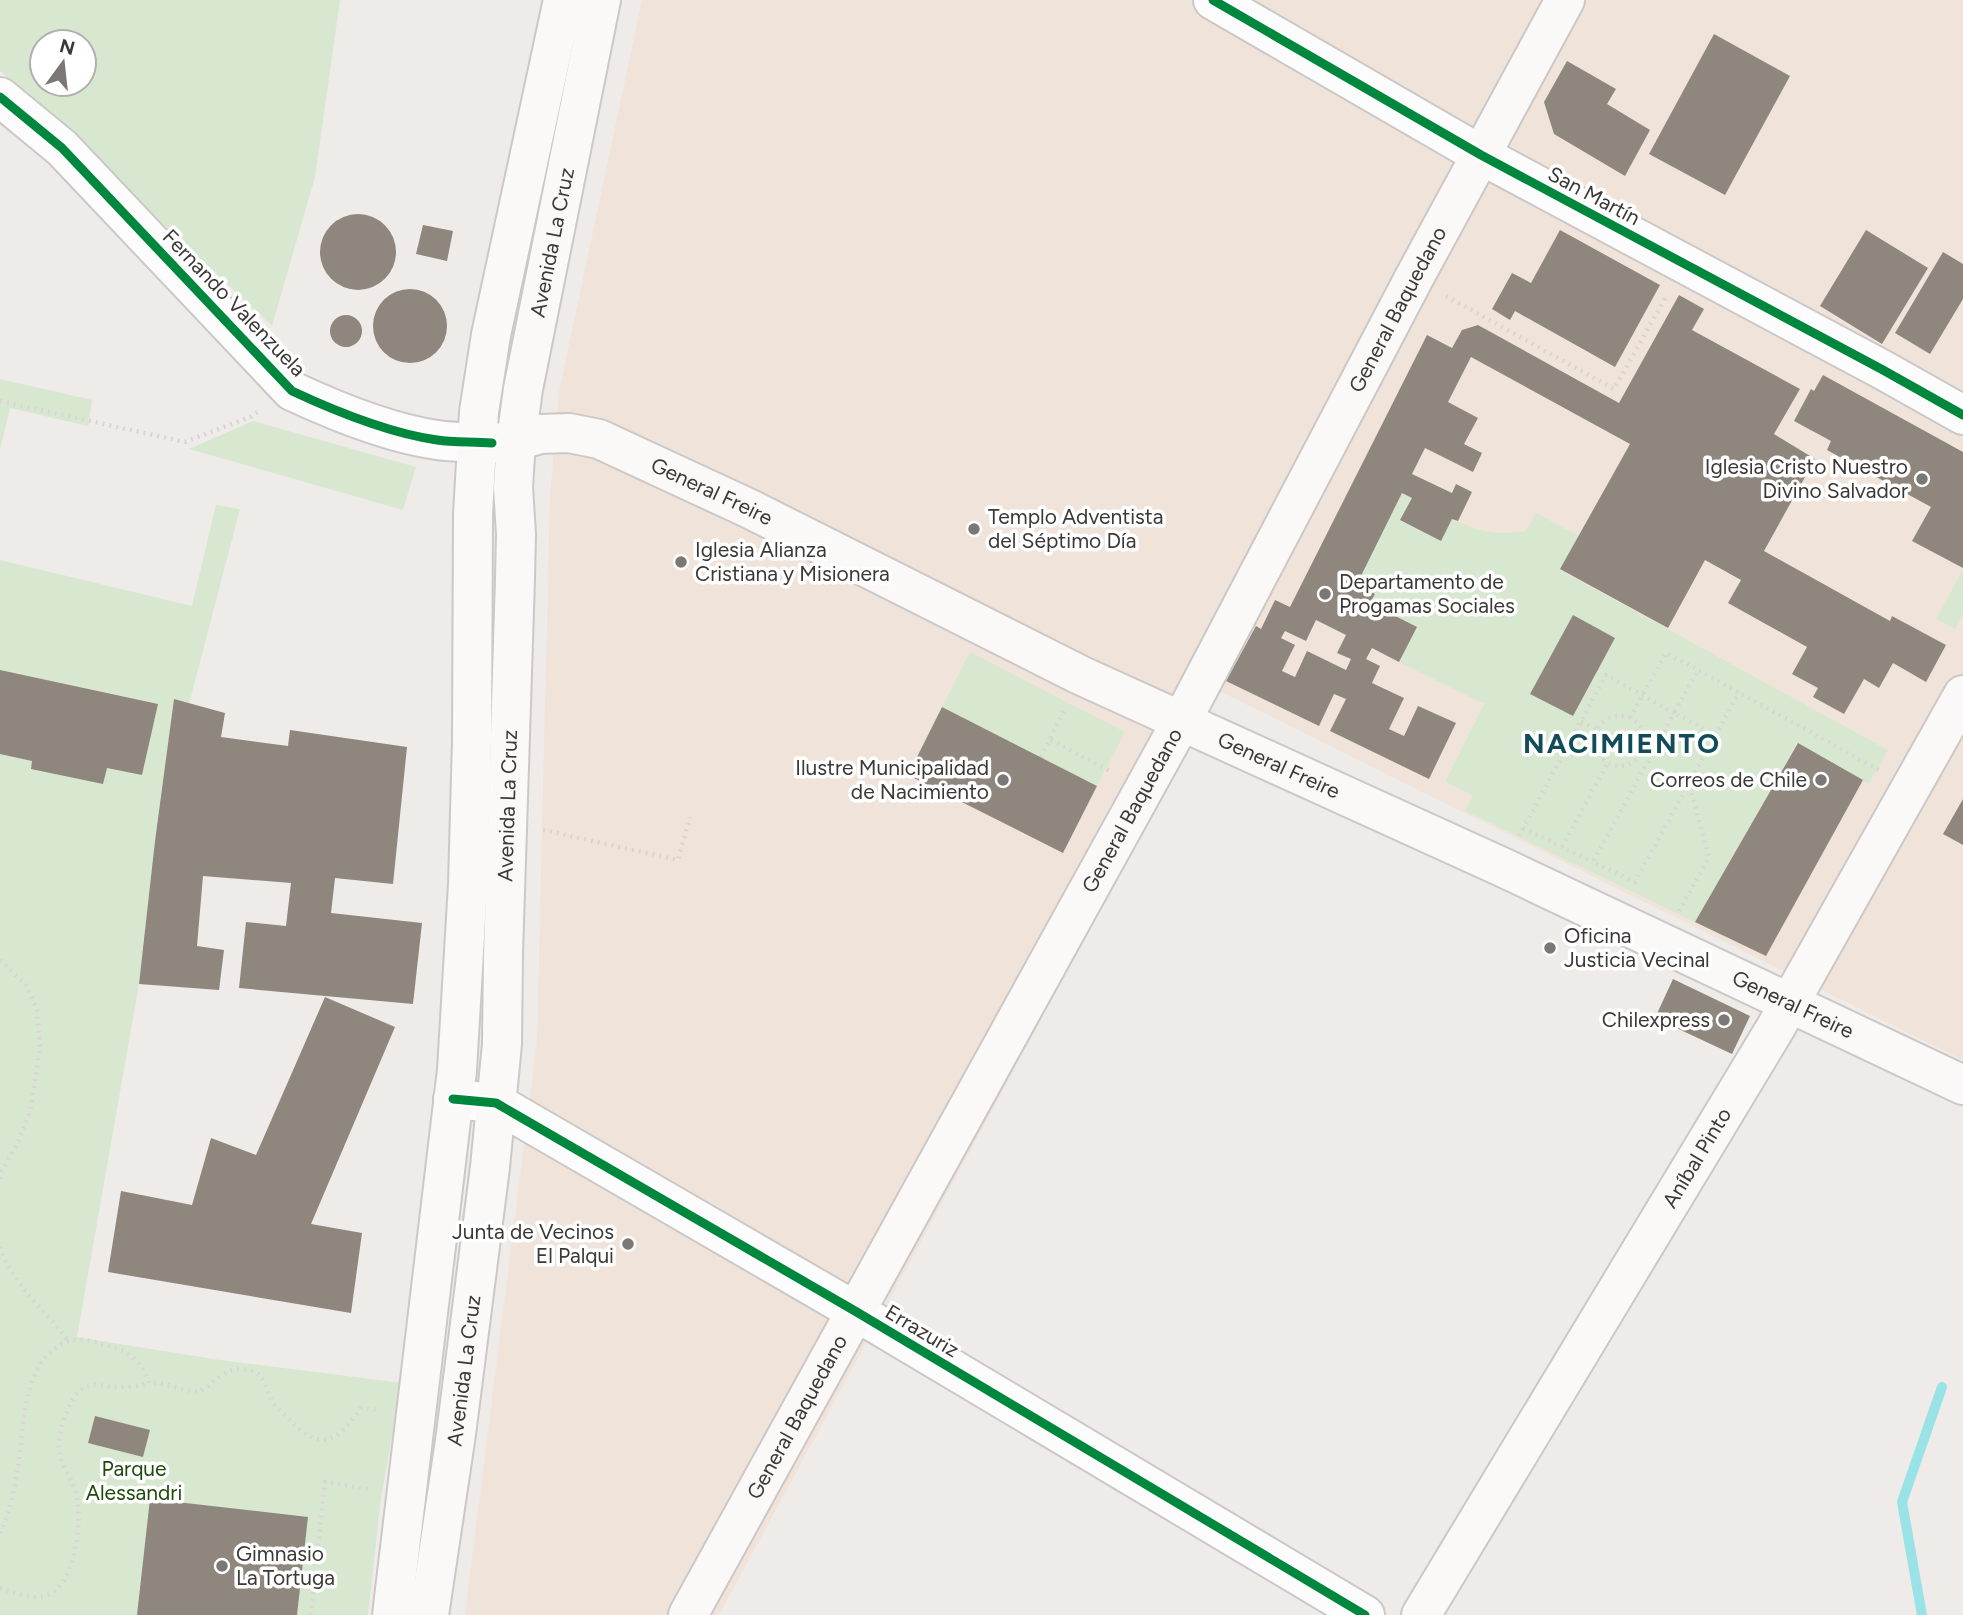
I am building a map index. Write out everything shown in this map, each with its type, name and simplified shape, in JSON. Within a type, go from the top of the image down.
[{"type":"main road","name":"Avenida La Cruz","points":[[429,1615],[490,1167],[502,1044],[516,534],[513,487],[495,442],[491,335],[563,0]]},
{"type":"main road","name":"Avenida La Cruz","points":[[392,1615],[457,1070],[468,884],[473,514],[542,289],[601,0]]},
{"type":"main road","name":"General Baquedano","points":[[688,1615],[1181,722],[1414,278],[1565,0]]},
{"type":"main road","name":"General Freire","points":[[495,442],[559,433],[599,439],[748,508],[1080,675],[1502,867],[1963,1085]]},
{"type":"main road","name":"Aníbal Pinto","points":[[1421,1615],[1790,1003],[1963,695]]},
{"type":"street","name":"San Martín","points":[[1213,0],[1481,155],[1963,415]]},
{"type":"street","name":"Fernando Valenzuela","points":[[0,97],[62,148],[292,391],[328,408],[385,427],[437,440],[495,442]]},
{"type":"street","name":"Errazuriz","points":[[453,1099],[496,1103],[855,1311],[1365,1615]]},
{"type":"path","points":[[1414,278],[1614,389],[1684,264]]},
{"type":"path","points":[[0,401],[185,442],[250,417],[292,391]]},
{"type":"path","points":[[1630,718],[1666,653],[1910,788]]},
{"type":"path","points":[[1593,862],[1698,670]]},
{"type":"path","points":[[1041,757],[1080,675]]},
{"type":"path","points":[[1502,867],[1606,676],[1716,735]]},
{"type":"path","points":[[1523,828],[1635,883],[1739,692]]},
{"type":"path","points":[[1622,715],[1630,718],[1642,728],[1647,739],[1642,755],[1625,766],[1613,766],[1602,759],[1595,749],[1597,730],[1610,717],[1622,715]]},
{"type":"path","points":[[1581,722],[1597,730]]},
{"type":"path","points":[[1051,740],[1143,789]]},
{"type":"path","points":[[1642,755],[1650,758]]},
{"type":"path","points":[[1562,847],[1608,762]]},
{"type":"path","points":[[1662,943],[1709,857],[1689,784]]},
{"type":"path","points":[[508,822],[678,860],[690,817]]},
{"type":"path","points":[[0,960],[26,985],[37,1010],[40,1048],[37,1081],[30,1111],[0,1180]]},
{"type":"path","points":[[0,1159],[6,1163]]},
{"type":"path","points":[[0,1247],[20,1283],[68,1340]]},
{"type":"path","points":[[0,1533],[6,1521],[18,1466],[24,1414],[33,1380],[48,1354],[68,1340],[89,1341],[125,1351],[145,1371],[149,1383]]},
{"type":"path","points":[[0,1588],[31,1597],[49,1595],[64,1582],[78,1535],[79,1509],[76,1492],[61,1461],[59,1447],[67,1410],[78,1392],[88,1385],[99,1383],[113,1387],[163,1382],[181,1391],[199,1392],[232,1369],[244,1369],[258,1373],[271,1399],[280,1410],[303,1434],[317,1440],[335,1437],[361,1408],[416,1419]]},
{"type":"path","points":[[311,1615],[325,1482],[407,1496]]},
{"type":"shaded area","points":[[642,0],[1963,0],[1963,1060],[1219,691],[719,1615],[465,1615],[537,1040],[550,496],[559,392]]},
{"type":"green space","points":[[0,0],[340,0],[315,177],[272,326],[29,98],[98,98],[98,28],[28,28],[28,97],[0,71]]},
{"type":"green space","points":[[0,379],[92,400],[88,426],[10,408],[0,450]]},
{"type":"green space","points":[[253,421],[416,467],[403,510],[189,449]]},
{"type":"green space","points":[[1402,493],[1412,498],[1401,521],[1441,540],[1452,519],[1488,531],[1515,532],[1526,531],[1536,513],[1579,536],[1560,570],[1888,750],[1869,784],[1797,743],[1695,922],[1465,811],[1473,795],[1445,782],[1484,704],[1399,662],[1417,627],[1370,603],[1375,594],[1357,584]],"holes":[[[1573,616],[1615,638],[1573,716],[1530,694]]]},
{"type":"green space","name":"Parque Alessandri","points":[[216,505],[240,509],[189,704],[174,700],[139,984],[77,1337],[220,1360],[402,1383],[381,1498],[368,1615],[0,1615],[0,560],[192,606]]},
{"type":"green space","points":[[1963,569],[1963,614],[1955,629],[1936,619]]},
{"type":"green space","points":[[970,652],[1125,732],[1097,786],[942,707]]},
{"type":"building","points":[[1714,34],[1790,76],[1725,195],[1649,154]]},
{"type":"building","points":[[1567,61],[1616,89],[1607,104],[1650,130],[1625,176],[1554,134],[1544,102]]},
{"type":"building","points":[[351,214],[365,214],[379,220],[390,231],[396,252],[393,267],[385,279],[365,290],[351,290],[337,284],[326,273],[320,259],[320,245],[326,231],[337,220]]},
{"type":"building","points":[[423,225],[453,231],[447,261],[416,254]]},
{"type":"building","points":[[1560,230],[1660,285],[1615,367],[1515,311],[1510,320],[1492,309],[1512,273],[1531,283]]},
{"type":"building","points":[[1866,230],[1928,268],[1882,344],[1820,306]]},
{"type":"building","points":[[1943,252],[1963,264],[1963,299],[1930,354],[1895,333]]},
{"type":"building","points":[[403,289],[417,289],[431,295],[441,305],[447,326],[441,347],[431,357],[417,363],[403,363],[389,357],[379,347],[373,333],[373,319],[379,305],[389,295]]},
{"type":"building","points":[[1679,295],[1704,309],[1692,330],[1800,389],[1774,434],[1815,459],[1764,551],[1890,621],[1892,616],[1946,645],[1926,682],[1893,663],[1879,688],[1864,679],[1844,714],[1813,697],[1818,688],[1792,674],[1807,647],[1728,603],[1741,580],[1705,560],[1668,628],[1560,569],[1630,444],[1471,357],[1448,402],[1478,418],[1464,444],[1482,453],[1473,472],[1425,448],[1412,474],[1452,493],[1456,484],[1472,492],[1458,521],[1452,519],[1441,541],[1400,520],[1412,498],[1402,493],[1357,584],[1375,594],[1370,603],[1417,627],[1399,662],[1372,648],[1366,659],[1380,666],[1372,683],[1404,698],[1389,729],[1404,736],[1418,706],[1456,723],[1429,779],[1330,731],[1346,699],[1334,694],[1319,726],[1226,681],[1256,626],[1261,629],[1275,600],[1290,607],[1427,335],[1452,348],[1462,330],[1478,325],[1619,403]],"holes":[[[1316,620],[1346,635],[1337,653],[1351,659],[1346,670],[1307,651],[1295,677],[1282,671],[1295,645],[1281,638],[1285,631],[1306,641]]]},
{"type":"building","points":[[346,315],[357,320],[362,331],[357,342],[346,347],[335,342],[330,331],[335,320]]},
{"type":"building","name":"Iglesia Cristo Nuestro Divino Salvador","points":[[1823,375],[1963,452],[1963,568],[1912,541],[1931,507],[1827,450],[1831,441],[1794,421],[1811,389],[1814,391]]},
{"type":"building","points":[[1573,615],[1615,638],[1573,716],[1530,694]]},
{"type":"building","points":[[0,670],[158,704],[142,775],[107,768],[103,784],[31,769],[32,761],[0,754]]},
{"type":"building","points":[[174,699],[225,713],[221,737],[288,746],[290,730],[407,747],[393,884],[335,878],[331,913],[422,923],[413,1004],[239,988],[246,922],[286,926],[291,883],[203,876],[197,946],[224,950],[219,990],[139,984]]},
{"type":"building","name":"Ilustre Municipalidad de Nacimiento","points":[[942,707],[1097,786],[1063,853],[908,775]]},
{"type":"building","points":[[1798,743],[1863,780],[1766,956],[1695,922]]},
{"type":"building","points":[[1963,799],[1963,845],[1943,834]]},
{"type":"building","points":[[1673,979],[1750,1016],[1732,1054],[1655,1018]]},
{"type":"building","points":[[325,997],[395,1027],[311,1224],[362,1233],[351,1313],[108,1272],[121,1191],[192,1205],[211,1138],[256,1155]]},
{"type":"building","points":[[95,1416],[150,1430],[143,1457],[88,1443]]},
{"type":"building","name":"Gimnasio La Tortuga","points":[[150,1499],[308,1517],[297,1615],[137,1615]]},
{"type":"waterway","points":[[1922,1615],[1902,1502],[1942,1387]]},
{"type":"cycle path","points":[[1213,0],[1481,155],[1963,415]]},
{"type":"cycle path","points":[[0,97],[62,148],[292,391],[345,414],[419,437],[492,443]]},
{"type":"cycle path","points":[[453,1099],[496,1103],[855,1311],[1365,1615]]},
{"type":"place","name":"Iglesia Cristo Nuestro Divino Salvador","points":[[1922,479]]},
{"type":"place","name":"Templo Adventista del Séptimo Día","points":[[974,529]]},
{"type":"place","name":"Iglesia Alianza Cristiana y Misionera","points":[[681,562]]},
{"type":"place","name":"Departamento de Progamas Sociales","points":[[1325,594]]},
{"type":"place","name":"Ilustre Municipalidad de Nacimiento","points":[[1003,780]]},
{"type":"place","name":"Correos de Chile","points":[[1821,780]]},
{"type":"place","name":"Oficina Justicia Vecinal","points":[[1550,948]]},
{"type":"place","name":"Chilexpress","points":[[1724,1020]]},
{"type":"place","name":"Junta de Vecinos El Palqui","points":[[628,1244]]},
{"type":"place","name":"Gimnasio La Tortuga","points":[[222,1566]]},
{"type":"district","name":"NACIMIENTO","points":[[1622,743]]}]
